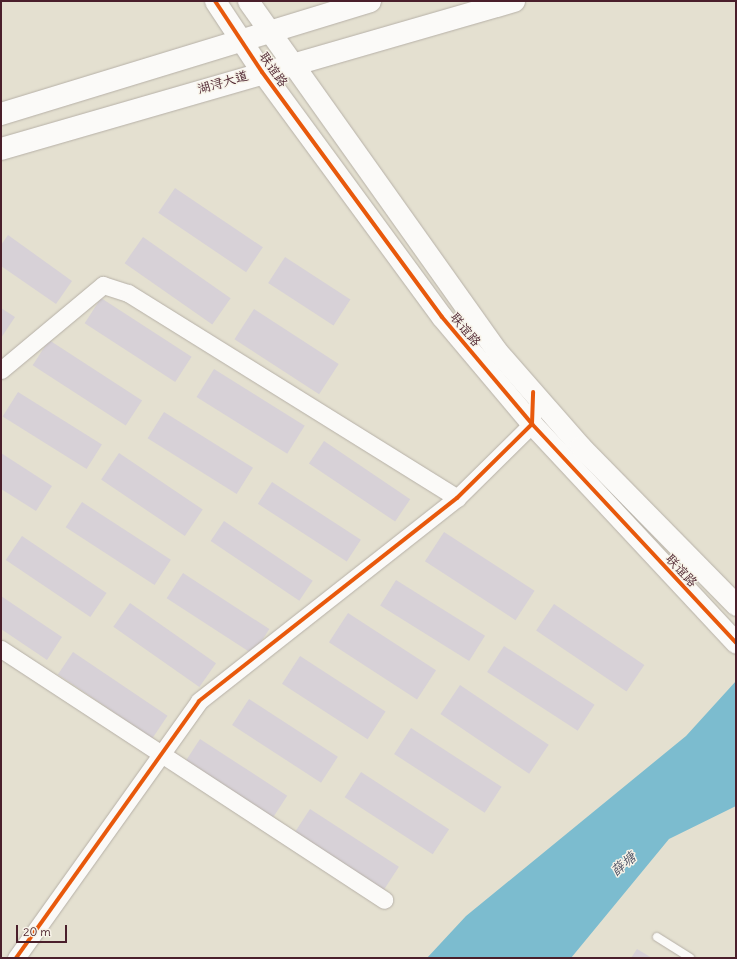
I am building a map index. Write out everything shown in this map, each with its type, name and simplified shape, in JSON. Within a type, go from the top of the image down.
[{"type":"main road","points":[[1,114],[267,30],[370,1]]},
{"type":"main road","name":"湖浔大道","points":[[1,149],[290,63],[514,1]]},
{"type":"street","name":"联谊路","points":[[215,1],[262,72],[442,318],[532,424],[707,614],[736,643]]},
{"type":"street","name":"联谊路","points":[[248,1],[290,63],[496,350],[580,446],[731,600]]},
{"type":"street","points":[[1,370],[103,285],[128,292],[457,498]]},
{"type":"street","points":[[16,958],[199,701],[457,498],[532,424],[533,392]]},
{"type":"street","points":[[1,649],[384,900]]},
{"type":"lane","points":[[657,937],[690,958]]},
{"type":"water","name":"薛塘","points":[[736,681],[736,806],[669,839],[571,958],[427,958],[466,916],[686,736]]},
{"type":"building","points":[[175,188],[263,247],[246,272],[158,213]]},
{"type":"building","points":[[8,235],[72,281],[56,304],[1,266],[1,245]]},
{"type":"building","points":[[143,237],[231,298],[212,325],[125,263]]},
{"type":"building","points":[[285,257],[350,299],[334,325],[268,283]]},
{"type":"building","points":[[101,298],[192,357],[175,382],[85,323]]},
{"type":"building","points":[[1,308],[15,317],[1,338]]},
{"type":"building","points":[[254,309],[339,364],[319,394],[234,339]]},
{"type":"building","points":[[49,340],[142,400],[126,426],[33,365]]},
{"type":"building","points":[[214,369],[305,426],[287,454],[197,397]]},
{"type":"building","points":[[18,392],[102,444],[87,469],[3,417]]},
{"type":"building","points":[[164,412],[253,468],[237,494],[148,438]]},
{"type":"building","points":[[324,441],[410,499],[395,522],[309,463]]},
{"type":"building","points":[[1,453],[52,486],[36,511],[1,489]]},
{"type":"building","points":[[119,453],[203,509],[185,536],[101,480]]},
{"type":"building","points":[[272,482],[361,540],[347,562],[258,504]]},
{"type":"building","points":[[82,502],[171,560],[155,585],[66,527]]},
{"type":"building","points":[[224,521],[313,581],[299,601],[211,541]]},
{"type":"building","points":[[444,532],[535,591],[516,620],[425,561]]},
{"type":"building","points":[[22,536],[107,593],[90,617],[6,560]]},
{"type":"building","points":[[183,573],[269,629],[253,654],[167,598]]},
{"type":"building","points":[[396,580],[485,636],[469,661],[380,605]]},
{"type":"building","points":[[1,596],[62,637],[47,660],[1,629]]},
{"type":"building","points":[[130,603],[216,663],[199,687],[113,627]]},
{"type":"building","points":[[554,604],[644,665],[626,691],[536,631]]},
{"type":"building","points":[[348,613],[436,670],[417,700],[329,642]]},
{"type":"building","points":[[504,646],[595,705],[578,731],[487,672]]},
{"type":"building","points":[[73,652],[168,716],[152,738],[58,674]]},
{"type":"building","points":[[300,656],[386,712],[368,739],[282,684]]},
{"type":"building","points":[[460,685],[549,745],[529,774],[440,714]]},
{"type":"building","points":[[249,699],[338,757],[321,783],[232,725]]},
{"type":"building","points":[[411,728],[502,787],[485,813],[394,754]]},
{"type":"building","points":[[200,739],[287,796],[271,820],[184,763]]},
{"type":"building","points":[[361,772],[449,829],[433,854],[345,797]]},
{"type":"building","points":[[310,809],[399,867],[383,891],[294,833]]},
{"type":"building","points":[[637,949],[652,958],[631,958]]},
{"type":"cycle path","points":[[215,1],[262,72],[442,317],[532,424],[736,643]]},
{"type":"cycle path","points":[[16,958],[199,701],[457,498],[532,424],[533,392]]}]
